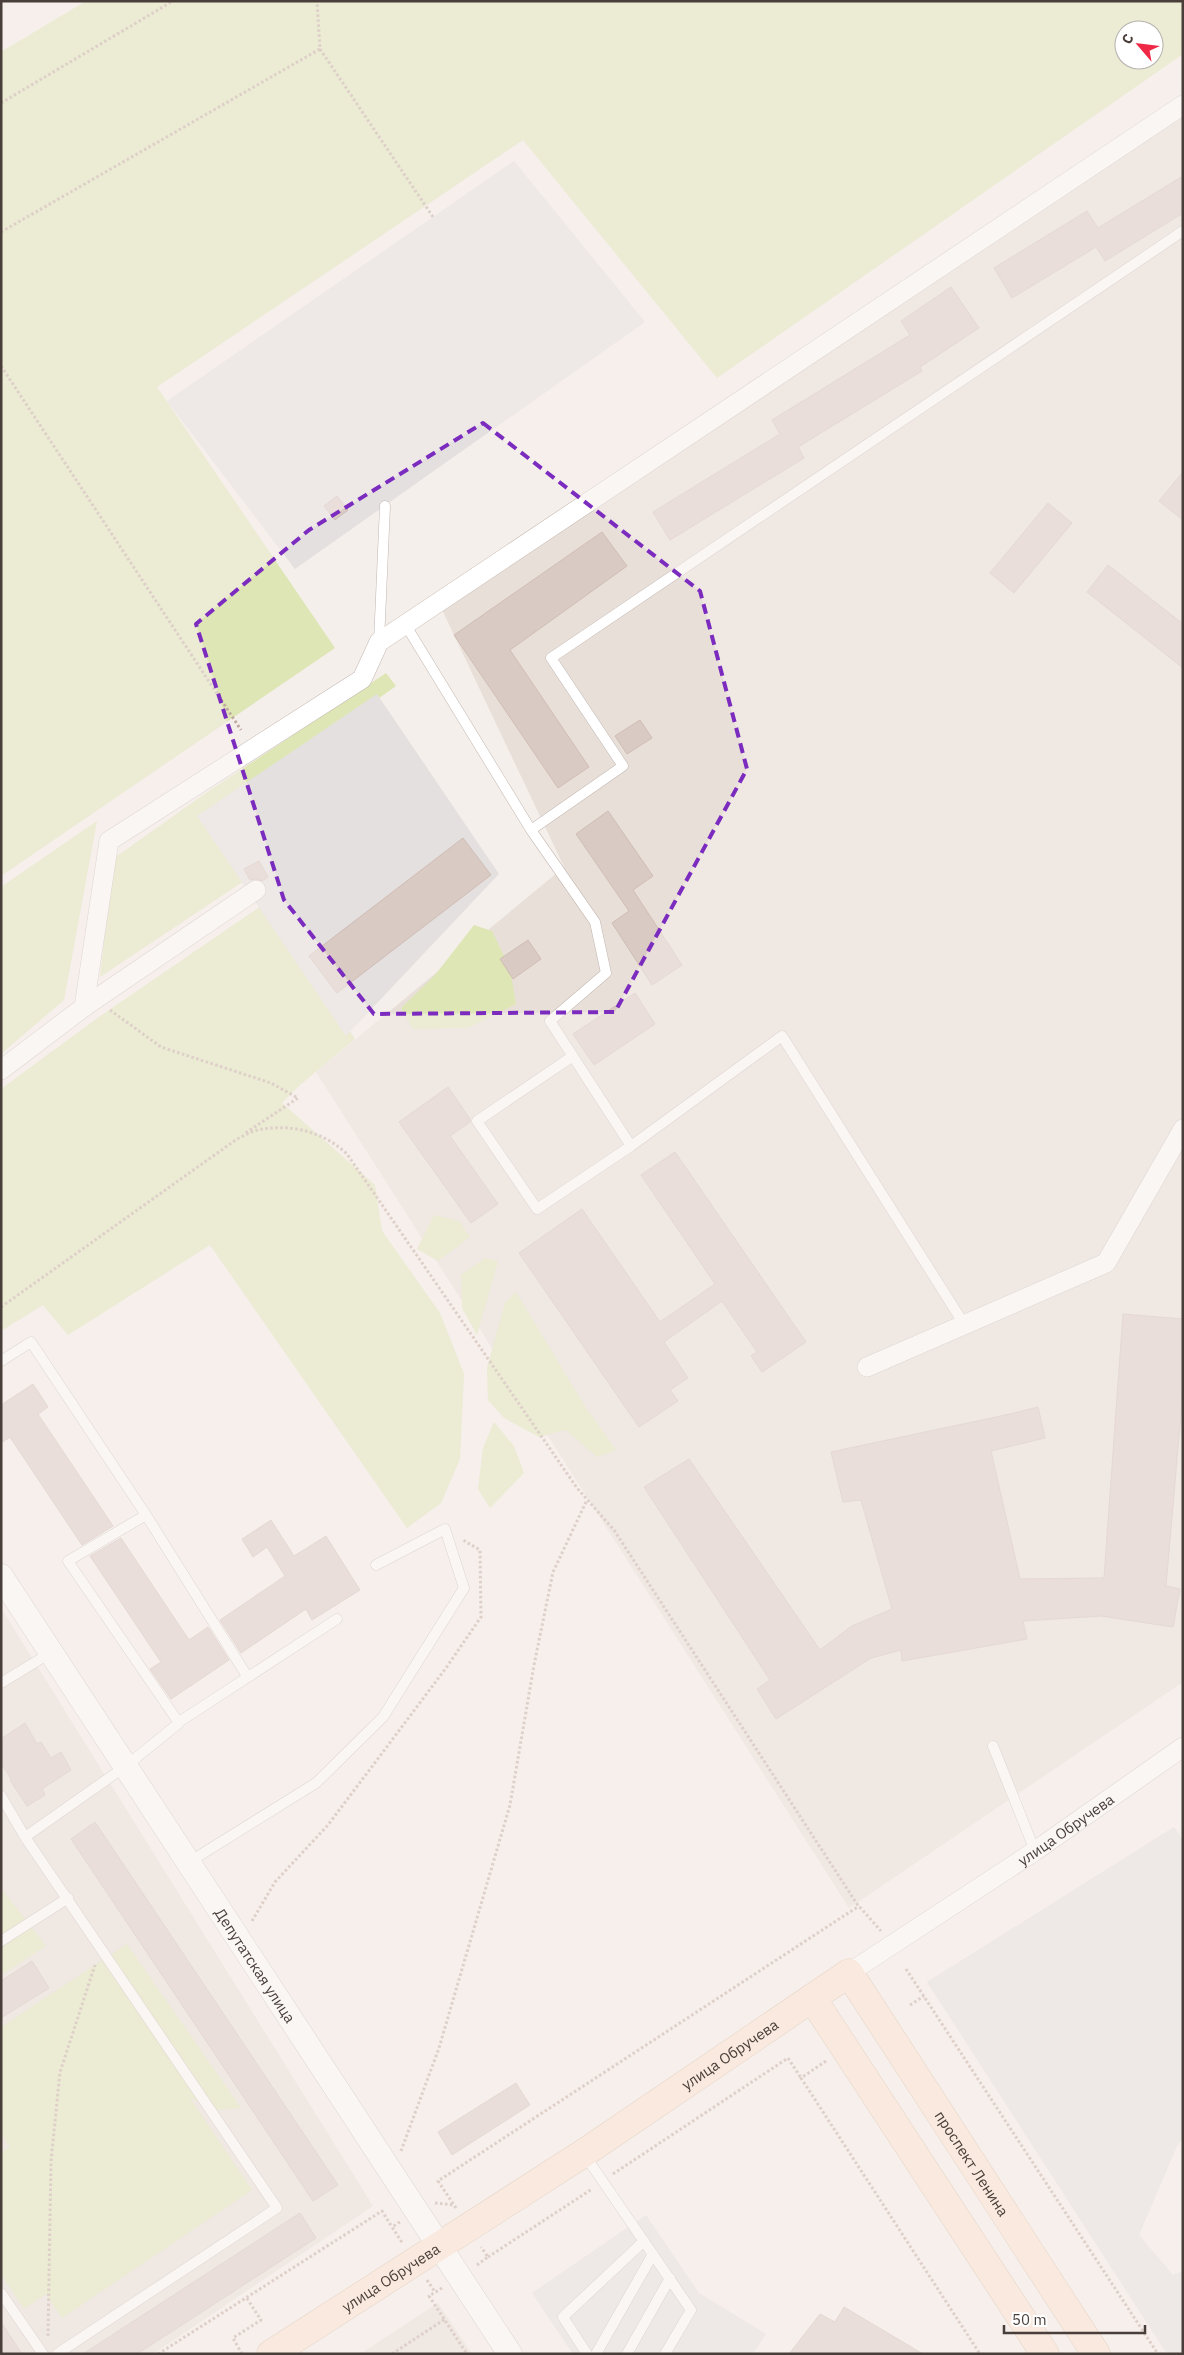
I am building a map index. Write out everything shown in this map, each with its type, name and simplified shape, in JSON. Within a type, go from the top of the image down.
[{"type":"main road","name":"улица Обручева","points":[[271,2354],[467,2226],[584,2153],[849,1973]]},
{"type":"main road","name":"проспект Ленина","points":[[849,1973],[1096,2354]]},
{"type":"main road","points":[[812,1998],[1045,2354]]},
{"type":"street","points":[[90,1003],[109,841],[362,679],[379,642],[405,624],[1183,105]]},
{"type":"street","points":[[1,1070],[90,1003],[256,890]]},
{"type":"street","points":[[867,1367],[1106,1263],[1183,1129]]},
{"type":"street","name":"Депутатская улица","points":[[1,1576],[510,2354]]},
{"type":"street","name":"улица Обручева","points":[[849,1973],[1035,1851],[1183,1747]]},
{"type":"lane","points":[[531,830],[623,766],[551,658],[1183,231]]},
{"type":"lane","points":[[379,642],[385,506]]},
{"type":"lane","points":[[405,624],[531,830],[595,922],[606,973],[550,1021],[630,1146]]},
{"type":"lane","points":[[573,1056],[477,1122],[537,1209],[630,1146],[782,1036],[964,1324]]},
{"type":"lane","points":[[1,1360],[31,1342],[146,1515],[247,1676]]},
{"type":"lane","points":[[146,1515],[68,1561],[178,1722]]},
{"type":"lane","points":[[189,1862],[316,1783],[383,1717],[464,1588],[445,1529],[376,1565]]},
{"type":"lane","points":[[25,1837],[126,1766],[178,1722],[337,1619]]},
{"type":"lane","points":[[1,1683],[52,1652]]},
{"type":"lane","points":[[993,1746],[1035,1851]]},
{"type":"lane","points":[[1,1796],[25,1837],[277,2208],[56,2354]]},
{"type":"lane","points":[[1,1941],[68,1898]]},
{"type":"lane","points":[[584,2153],[691,2310],[665,2354]]},
{"type":"lane","points":[[587,2354],[563,2318],[644,2241]]},
{"type":"lane","points":[[596,2354],[653,2254]]},
{"type":"lane","points":[[627,2354],[670,2278]]},
{"type":"lane","points":[[1,2293],[45,2349]]},
{"type":"path","points":[[1,103],[173,1]]},
{"type":"path","points":[[317,1],[320,49],[432,217]]},
{"type":"path","points":[[1,232],[320,49]]},
{"type":"path","points":[[1,366],[240,730]]},
{"type":"path","points":[[1,1307],[237,1138],[298,1098],[271,1083],[162,1047],[90,1003]]},
{"type":"path","points":[[237,1138],[262,1129],[284,1128],[317,1134],[334,1142],[348,1154],[577,1488],[614,1530],[859,1906],[881,1931]]},
{"type":"path","points":[[392,2175],[439,2048],[510,1805],[534,1665],[553,1572],[587,1500]]},
{"type":"path","points":[[488,2257],[438,2181],[859,1906]]},
{"type":"path","points":[[45,2349],[51,2161],[60,2072],[97,1959]]},
{"type":"path","points":[[906,1969],[1158,2354]]},
{"type":"path","points":[[910,2006],[924,1996]]},
{"type":"path","points":[[467,2354],[430,2296],[788,2058],[980,2354]]},
{"type":"path","points":[[801,2078],[831,2058]]},
{"type":"path","points":[[158,2354],[382,2211],[392,2227]]},
{"type":"path","points":[[242,2354],[233,2338],[261,2320],[246,2297]]},
{"type":"path","points":[[392,2354],[445,2319]]},
{"type":"highlighted area","points":[[483,423],[700,591],[747,769],[615,1012],[374,1014],[284,900],[196,624],[309,530]]},
{"type":"shaded area","points":[[1183,113],[1183,1682],[849,1908],[316,1072],[564,867],[435,595]]},
{"type":"shaded area","points":[[514,161],[645,322],[295,569],[167,401]]},
{"type":"shaded area","points":[[377,694],[499,874],[346,1036],[197,816]]},
{"type":"shaded area","points":[[1,1608],[373,2206],[153,2354],[1,2354]]},
{"type":"shaded area","points":[[1174,1827],[1183,1840],[1183,2137],[1177,2146],[1139,2235],[1173,2275],[1183,2271],[1183,2351],[1178,2354],[1167,2354],[927,1982]]},
{"type":"shaded area","points":[[646,2215],[699,2293],[766,2334],[753,2354],[573,2354],[532,2293]]},
{"type":"shaded area","points":[[438,2303],[472,2354],[360,2354]]},
{"type":"green space","points":[[86,1],[1183,1],[1183,54],[1164,67],[1164,20],[1114,20],[1114,70],[1160,70],[717,378],[523,140],[157,387],[335,648],[1,876],[1,52]]},
{"type":"green space","points":[[386,673],[396,686],[221,812],[256,873],[100,977],[113,859],[203,795]]},
{"type":"green space","points":[[97,821],[64,1000],[1,1054],[1,887]]},
{"type":"green space","points":[[267,902],[355,1039],[300,1085],[282,1103],[375,1185],[382,1231],[440,1313],[464,1374],[460,1459],[441,1503],[407,1528],[210,1245],[68,1335],[43,1305],[1,1331],[1,1089],[99,1017]]},
{"type":"green space","points":[[474,925],[492,931],[510,968],[516,1004],[468,1028],[413,1029],[401,1008],[435,975]]},
{"type":"green space","points":[[434,1215],[459,1221],[470,1237],[438,1261],[417,1249]]},
{"type":"green space","points":[[485,1258],[498,1261],[477,1335],[462,1308],[461,1275]]},
{"type":"green space","points":[[516,1292],[586,1408],[616,1450],[597,1457],[566,1430],[539,1437],[504,1418],[488,1400],[487,1368],[505,1303]]},
{"type":"green space","points":[[494,1422],[514,1446],[524,1473],[490,1508],[478,1489],[483,1448]]},
{"type":"green space","points":[[1,1888],[46,1946],[1,1975]]},
{"type":"green space","points":[[127,1944],[241,2108],[215,2110],[190,2098],[252,2190],[62,2318],[46,2294],[24,2309],[1,2274],[1,2153],[10,2147],[1,2133],[1,2027]]},
{"type":"building","points":[[1183,176],[1183,213],[1105,261],[1096,247],[1012,298],[994,268],[1087,211],[1098,228]]},
{"type":"building","points":[[951,287],[979,328],[920,367],[922,371],[798,447],[804,458],[670,540],[653,512],[780,434],[772,420],[910,335],[901,321]]},
{"type":"building","points":[[1183,472],[1183,520],[1159,501]]},
{"type":"building","points":[[337,496],[348,510],[335,520],[324,506]]},
{"type":"building","points":[[1048,503],[1072,523],[1014,593],[990,573]]},
{"type":"building","points":[[602,532],[627,566],[510,650],[589,767],[558,788],[454,635]]},
{"type":"building","points":[[1108,565],[1183,624],[1183,668],[1087,592]]},
{"type":"building","points":[[640,720],[652,738],[627,754],[615,736]]},
{"type":"building","points":[[608,811],[653,876],[633,890],[682,965],[652,985],[612,923],[629,911],[576,834]]},
{"type":"building","points":[[463,838],[491,875],[337,993],[309,956]]},
{"type":"building","points":[[259,861],[268,877],[262,881],[250,880],[244,869]]},
{"type":"building","points":[[528,940],[541,959],[513,979],[500,959]]},
{"type":"building","points":[[635,993],[655,1024],[594,1065],[573,1034]]},
{"type":"building","points":[[448,1087],[470,1119],[470,1122],[450,1136],[498,1204],[471,1223],[399,1122]]},
{"type":"building","points":[[675,1152],[806,1342],[762,1372],[751,1356],[757,1352],[722,1301],[664,1342],[688,1378],[670,1390],[678,1401],[639,1427],[519,1253],[582,1209],[660,1322],[715,1284],[641,1175]]},
{"type":"building","points":[[1123,1314],[1183,1319],[1183,1390],[1166,1586],[1180,1589],[1173,1627],[1101,1616],[1023,1621],[1027,1639],[902,1661],[901,1650],[871,1658],[776,1719],[757,1689],[770,1680],[644,1487],[689,1459],[820,1650],[852,1626],[892,1609],[861,1500],[843,1502],[831,1452],[1038,1407],[1045,1438],[991,1451],[1020,1579],[1104,1578]]},
{"type":"building","points":[[33,1384],[48,1407],[38,1414],[113,1526],[82,1545],[10,1437],[1,1443],[1,1405]]},
{"type":"building","points":[[271,1520],[294,1556],[326,1536],[360,1590],[312,1620],[306,1609],[241,1653],[220,1620],[285,1576],[267,1547],[253,1557],[242,1539]]},
{"type":"building","points":[[121,1538],[189,1640],[208,1627],[229,1660],[171,1699],[150,1669],[161,1662],[90,1556]]},
{"type":"building","points":[[25,1723],[37,1744],[41,1742],[51,1758],[61,1752],[71,1770],[42,1789],[45,1795],[27,1806],[1,1763],[1,1739]]},
{"type":"building","points":[[95,1822],[338,2185],[313,2201],[71,1839]]},
{"type":"building","points":[[32,1961],[49,1988],[1,2018],[1,1981]]},
{"type":"building","points":[[516,2083],[530,2105],[452,2155],[438,2132]]},
{"type":"building","points":[[300,2213],[316,2238],[137,2354],[83,2354]]},
{"type":"building","points":[[844,2307],[923,2354],[789,2354],[820,2314],[835,2322]]},
{"type":"building","points":[[1,2322],[22,2354],[1,2354]]}]
